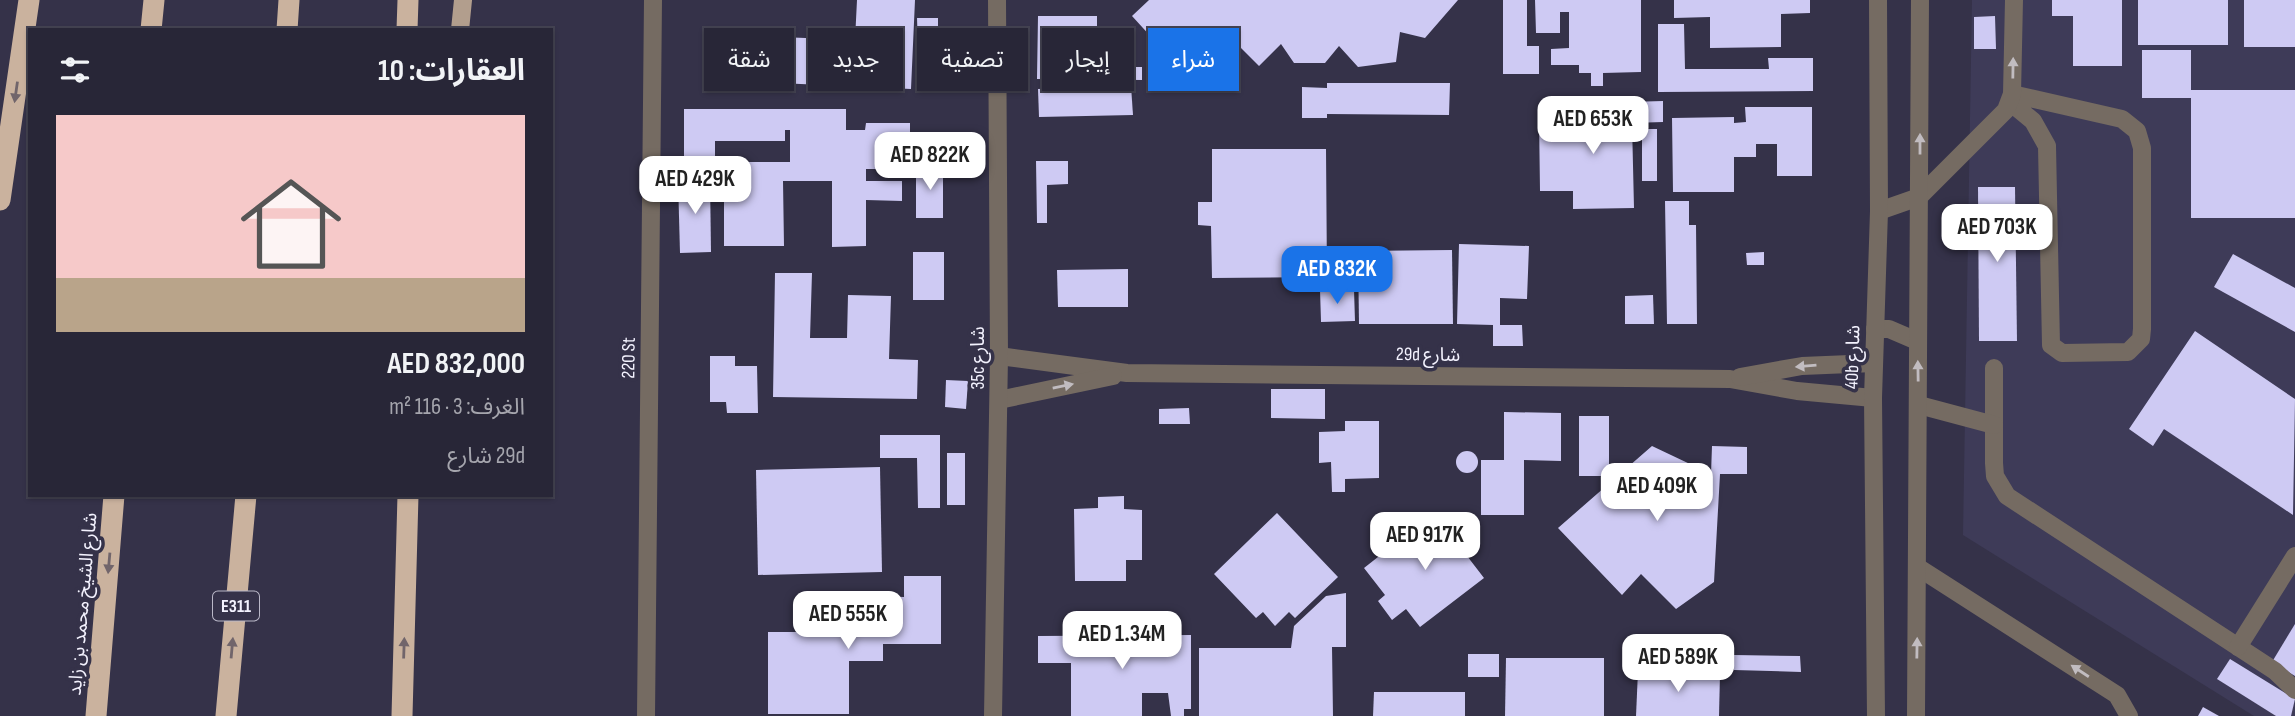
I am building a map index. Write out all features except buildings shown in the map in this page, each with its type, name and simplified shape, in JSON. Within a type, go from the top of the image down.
[{"type":"highway","points":[[0,200],[29,0]]},
{"type":"highway","points":[[151,28],[154,0]]},
{"type":"highway","points":[[287,28],[289,0]]},
{"type":"highway","points":[[407,28],[408,0]]},
{"type":"highway","name":"شارع الشيخ محمد بن زايد","points":[[96,716],[114,497]]},
{"type":"highway","name":"E311","points":[[226,716],[246,497]]},
{"type":"highway","points":[[402,716],[408,497]]},
{"type":"main road","points":[[460,28],[463,0]]},
{"type":"street","name":"220 St","points":[[646,716],[653,0]]},
{"type":"street","name":"35c شارع","points":[[993,716],[999,400],[996,0]]},
{"type":"street","name":"40b شارع","points":[[1876,716],[1873,398],[1879,211],[1878,0]]},
{"type":"street","points":[[1916,716],[1919,568],[1917,341],[1920,0]]},
{"type":"street","points":[[1879,211],[1919,197],[1996,122],[2011,98],[2014,0]]},
{"type":"street","points":[[2011,98],[2122,119],[2137,131],[2142,148],[2142,329],[2136,346],[2128,352],[2062,353],[2053,349],[2047,146],[2033,121],[2011,98]]},
{"type":"street","points":[[1875,328],[1889,329],[1917,341]]},
{"type":"street","name":"29d شارع","points":[[999,356],[1127,373],[1730,379],[1797,391],[1873,398]]},
{"type":"street","name":"29d شارع","points":[[1730,379],[1790,368],[1874,363]]},
{"type":"street","points":[[1994,368],[1995,476],[2007,496],[2275,671],[2295,690]]},
{"type":"street","name":"29d شارع","points":[[999,400],[1127,373]]},
{"type":"street","points":[[1919,405],[1994,425]]},
{"type":"street","points":[[2238,647],[2295,556]]},
{"type":"street","points":[[1919,568],[2116,695],[2129,716]]},
{"type":"shaded area","points":[[1972,0],[2295,0],[2295,716],[2254,716],[1963,535]]}]
